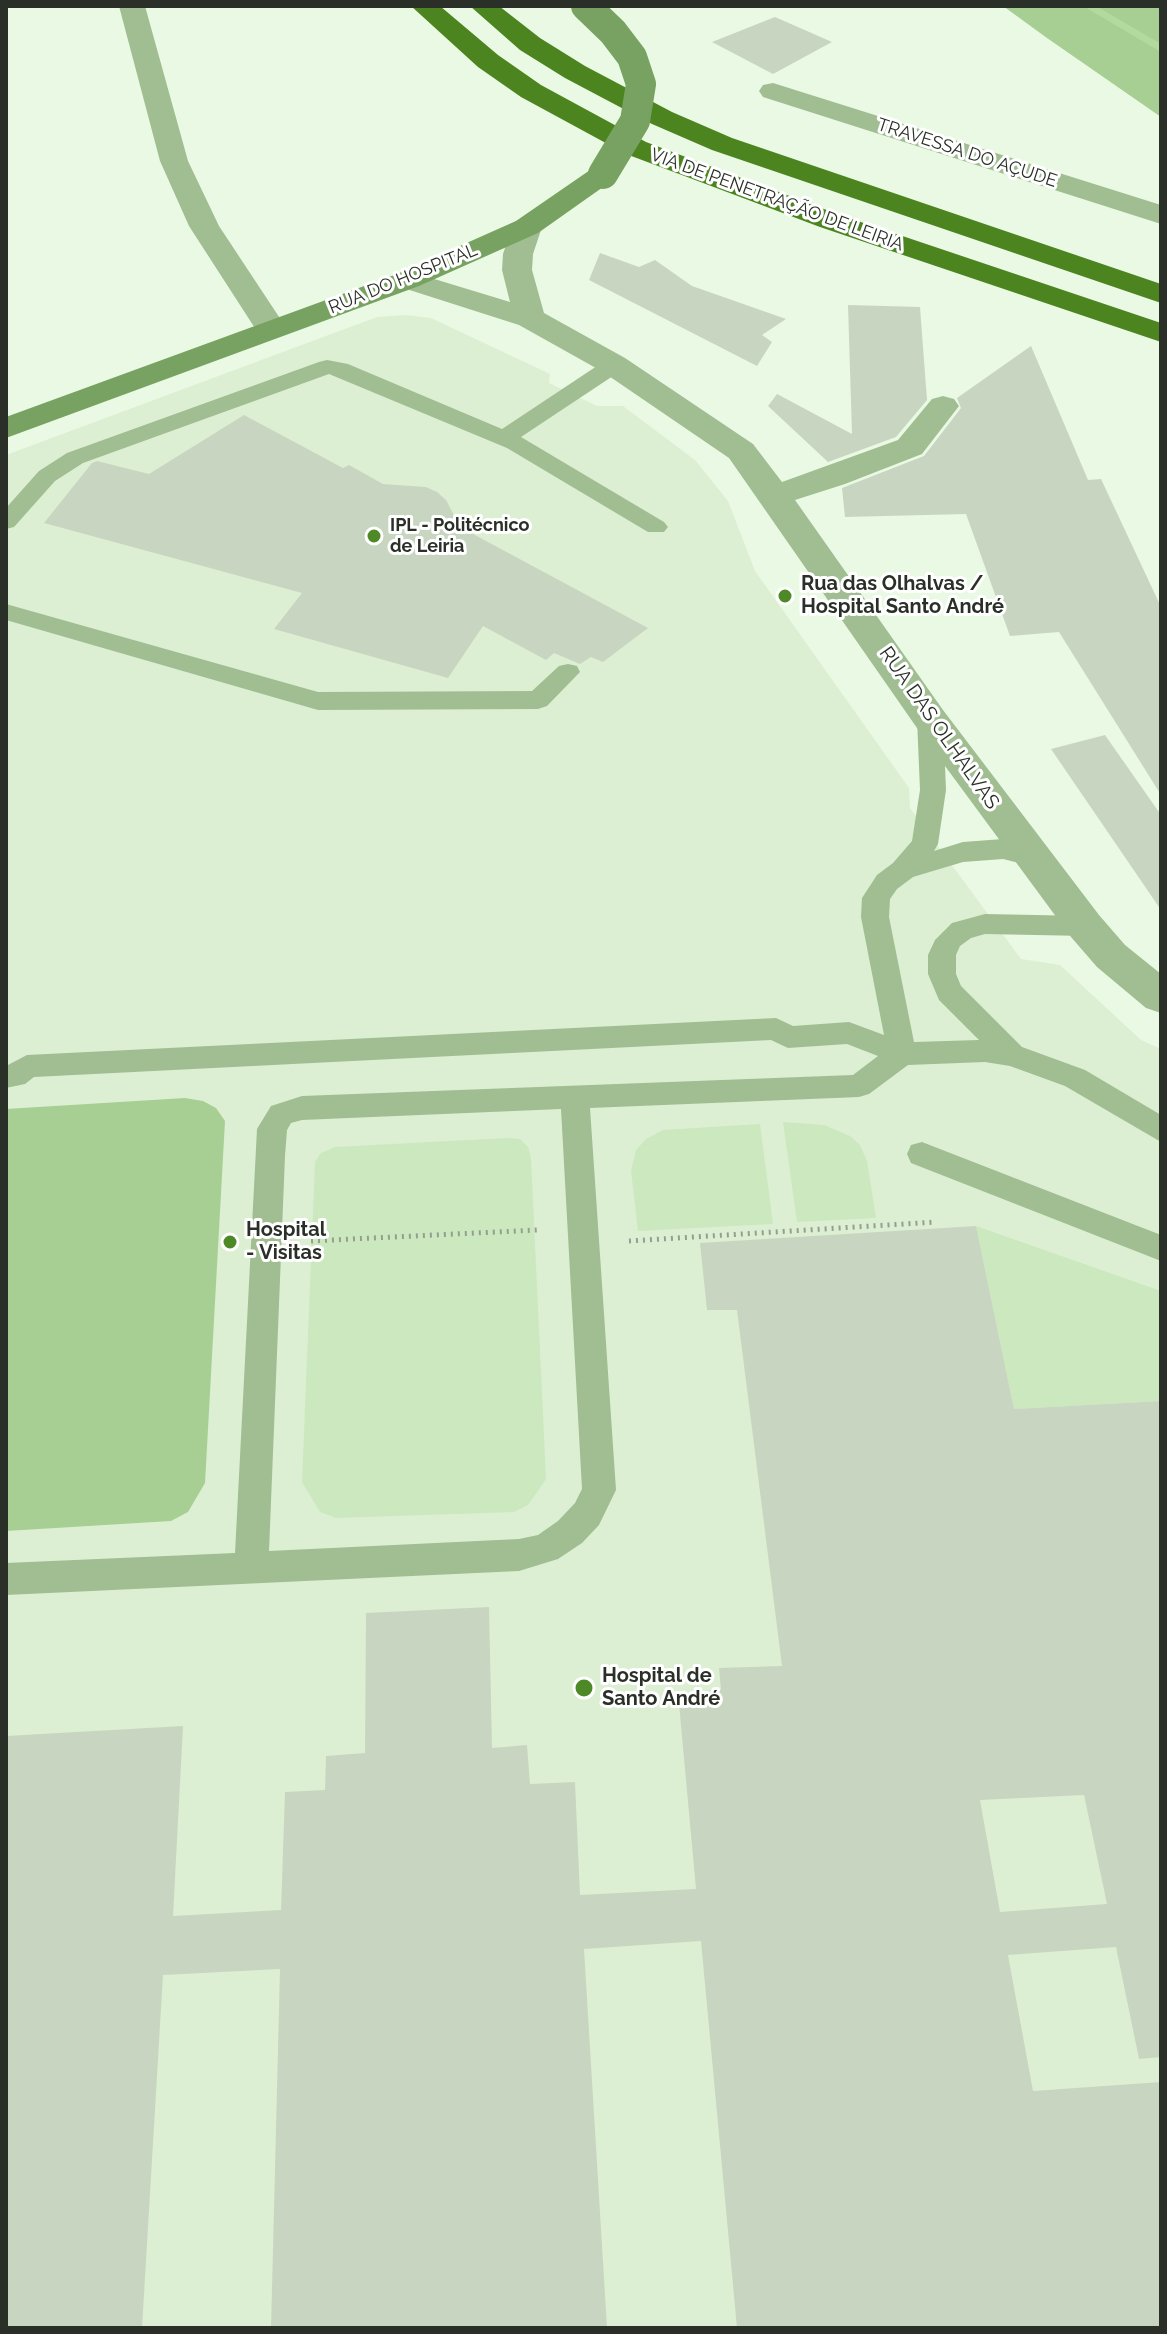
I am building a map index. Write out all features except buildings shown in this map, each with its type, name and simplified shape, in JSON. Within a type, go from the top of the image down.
[{"type":"highway","name":"VIA DE PENETRAÇÃO DE LEIRIA","points":[[424,6],[488,61],[531,91],[636,148],[830,221],[1161,333]]},
{"type":"highway","name":"VIA DE PENETRAÇÃO DE LEIRIA","points":[[483,6],[530,44],[575,72],[662,118],[722,144],[1161,294]]},
{"type":"main road","name":"RUA DO HOSPITAL","points":[[6,428],[408,280],[527,227],[603,174],[635,121],[641,84],[632,57],[613,32],[586,6]]},
{"type":"street","points":[[132,6],[174,161],[204,226],[271,329]]},
{"type":"street","name":"TRAVESSA DO AÇUDE","points":[[773,91],[1161,215]]},
{"type":"street","points":[[527,227],[518,254],[517,270],[530,318]]},
{"type":"street","name":"RUA DAS OLHALVAS","points":[[408,280],[530,318],[614,365],[741,451],[1031,856],[1111,956],[1161,997]]},
{"type":"street","points":[[774,495],[833,477],[910,447],[943,406]]},
{"type":"lane","points":[[503,439],[614,365]]},
{"type":"lane","points":[[6,522],[47,476],[75,458],[327,367],[340,369],[503,439],[656,527]]},
{"type":"lane","points":[[6,612],[318,701],[538,700],[568,672]]},
{"type":"lane","points":[[902,1054],[875,917],[876,898],[887,882],[903,870],[925,844],[933,790],[930,719]]},
{"type":"lane","points":[[903,870],[963,852],[1020,851],[1031,856]]},
{"type":"lane","points":[[1012,1055],[949,992],[942,974],[942,955],[949,940],[962,930],[985,924],[1085,926]]},
{"type":"lane","points":[[11,1076],[25,1086],[776,1048],[788,1037],[849,1033],[902,1054],[985,1051],[1012,1055],[1075,1078],[1161,1130]]},
{"type":"lane","points":[[251,1566],[272,1129],[281,1114],[302,1108],[859,1086],[902,1054]]},
{"type":"lane","points":[[6,1579],[519,1555],[546,1548],[570,1532],[587,1514],[599,1490],[575,1096]]},
{"type":"lane","points":[[922,1154],[1161,1248]]},
{"type":"path","points":[[266,1244],[584,1236],[936,1222]]},
{"type":"shaded area","name":"Hospital de Santo André","points":[[406,315],[431,318],[550,374],[549,383],[597,406],[623,406],[695,460],[728,501],[755,571],[909,788],[910,808],[1021,959],[1060,965],[1141,1040],[1161,1049],[1161,2328],[6,2328],[6,455],[377,317]]},
{"type":"shaded area","points":[[783,1122],[824,1125],[850,1136],[860,1145],[867,1161],[876,1218],[797,1222]]},
{"type":"shaded area","points":[[760,1124],[773,1224],[638,1231],[631,1171],[636,1150],[646,1139],[663,1130]]},
{"type":"shaded area","points":[[520,1139],[528,1147],[531,1158],[546,1479],[528,1505],[514,1512],[336,1518],[320,1512],[302,1482],[315,1162],[321,1153],[335,1147]]},
{"type":"shaded area","points":[[976,1226],[1161,1291],[1161,1401],[1014,1409]]},
{"type":"green space","points":[[1003,6],[1161,6],[1161,117],[1047,38]]},
{"type":"green space","points":[[185,1098],[203,1101],[216,1108],[225,1121],[205,1483],[188,1512],[171,1521],[6,1531],[6,1109]]},
{"type":"waterway","points":[[1088,6],[1161,49]]},
{"type":"place","name":"IPL - Politécnico de Leiria","points":[[374,536]]},
{"type":"place","name":"Rua das Olhalvas / Hospital Santo André","points":[[785,596]]},
{"type":"place","name":"Hospital - Visitas","points":[[230,1242]]},
{"type":"place","name":"Hospital de Santo André","points":[[584,1688]]}]
